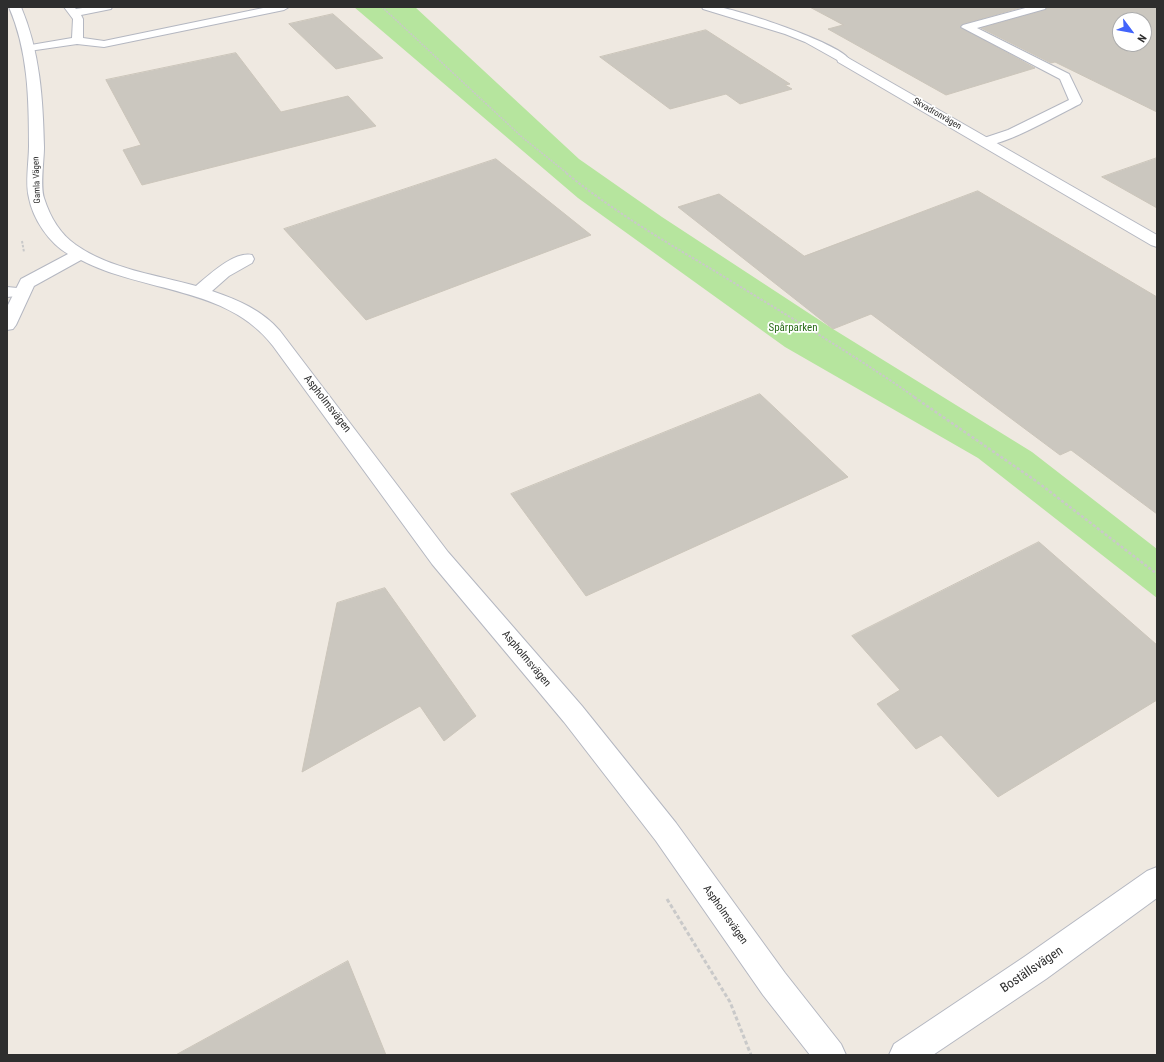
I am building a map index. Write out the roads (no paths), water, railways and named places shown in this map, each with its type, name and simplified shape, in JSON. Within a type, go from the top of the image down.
[{"type":"street","name":"Gamla Vägen","points":[[15,7],[22,19],[29,48],[36,117],[36,197],[38,207],[49,228],[59,239],[80,254]]},
{"type":"street","name":"Skvadronvägen","points":[[843,59],[1157,242]]},
{"type":"street","points":[[7,326],[15,292],[26,283],[80,254]]},
{"type":"street","name":"Aspholmsvägen","points":[[80,254],[124,272],[199,293],[230,304],[263,323],[358,444],[441,559],[573,714],[669,836],[776,986],[830,1055]]},
{"type":"street","points":[[199,293],[223,272],[246,259]]},
{"type":"street","name":"Boställsvägen","points":[[905,1055],[1035,968],[1157,881]]},
{"type":"lane","points":[[71,10],[107,7]]},
{"type":"lane","points":[[29,48],[77,41],[104,44],[284,7]]},
{"type":"lane","name":"Skvadronvägen","points":[[707,7],[789,32],[809,40],[843,59]]},
{"type":"lane","points":[[986,142],[1013,133],[1076,101],[1065,77],[967,27],[1041,7]]},
{"type":"lane","points":[[71,10],[78,19],[77,41]]},
{"type":"park label","name":"Spårparken","points":[[793,328]]}]
